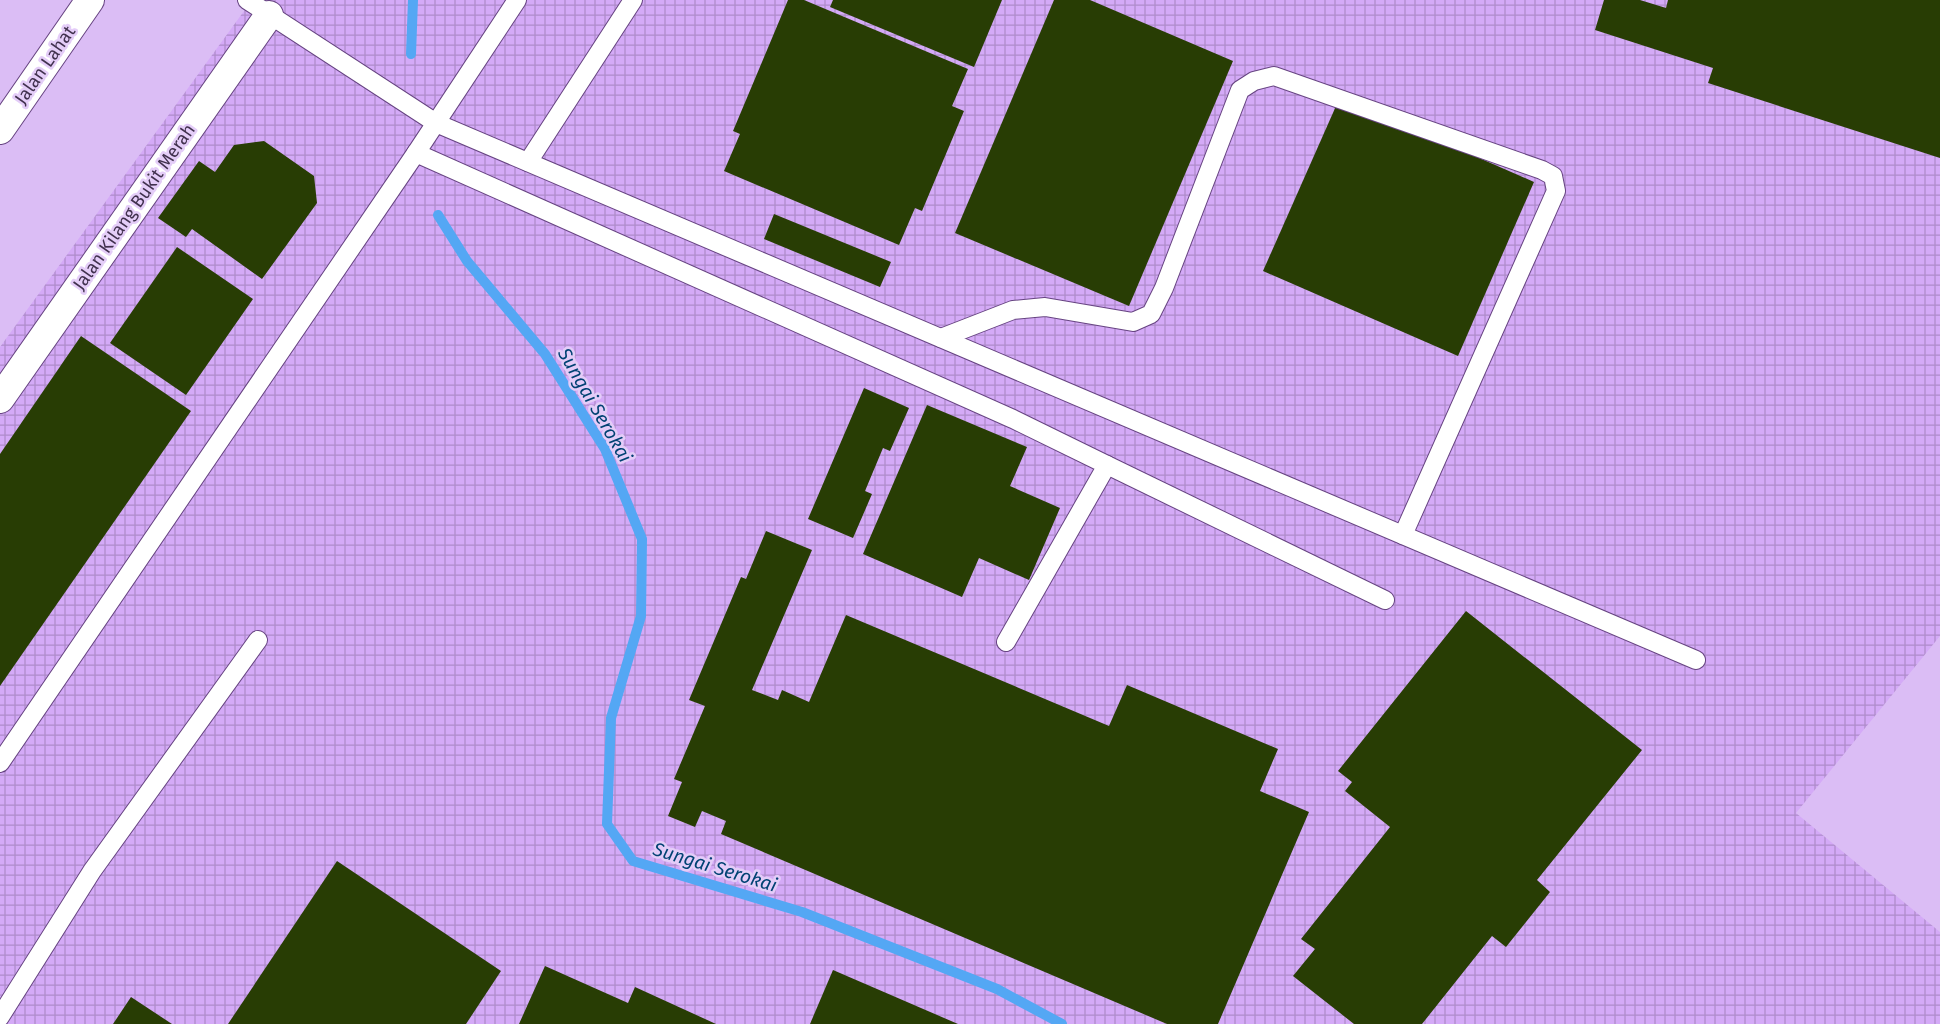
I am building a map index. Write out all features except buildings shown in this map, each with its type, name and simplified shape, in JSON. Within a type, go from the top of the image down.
[{"type":"street","name":"Jalan Lahat","points":[[0,130],[90,0]]},
{"type":"street","name":"Jalan Kilang Bukit Merah","points":[[0,400],[258,7]]},
{"type":"lane","points":[[0,763],[416,153],[518,0]]},
{"type":"lane","points":[[528,162],[632,0]]},
{"type":"lane","points":[[258,7],[436,122],[1696,660]]},
{"type":"lane","points":[[941,338],[1013,310],[1045,307],[1133,322],[1151,314],[1164,288],[1240,90],[1254,81],[1274,76],[1542,170],[1552,176],[1556,191],[1402,535]]},
{"type":"lane","points":[[416,153],[1004,415],[1385,600]]},
{"type":"lane","points":[[1006,642],[1108,465]]},
{"type":"lane","points":[[0,1016],[92,871],[258,640]]},
{"type":"shaded area","points":[[252,0],[1940,0],[1940,636],[1796,813],[1940,932],[1940,1024],[0,1024],[0,347]]},
{"type":"waterway","name":"Sungai Serokai","points":[[411,54],[413,0]]},
{"type":"waterway","name":"Sungai Serokai","points":[[438,215],[467,261],[545,354],[605,449],[642,539],[641,616],[611,718],[607,824],[633,861],[802,912],[997,989],[1062,1024]]}]
